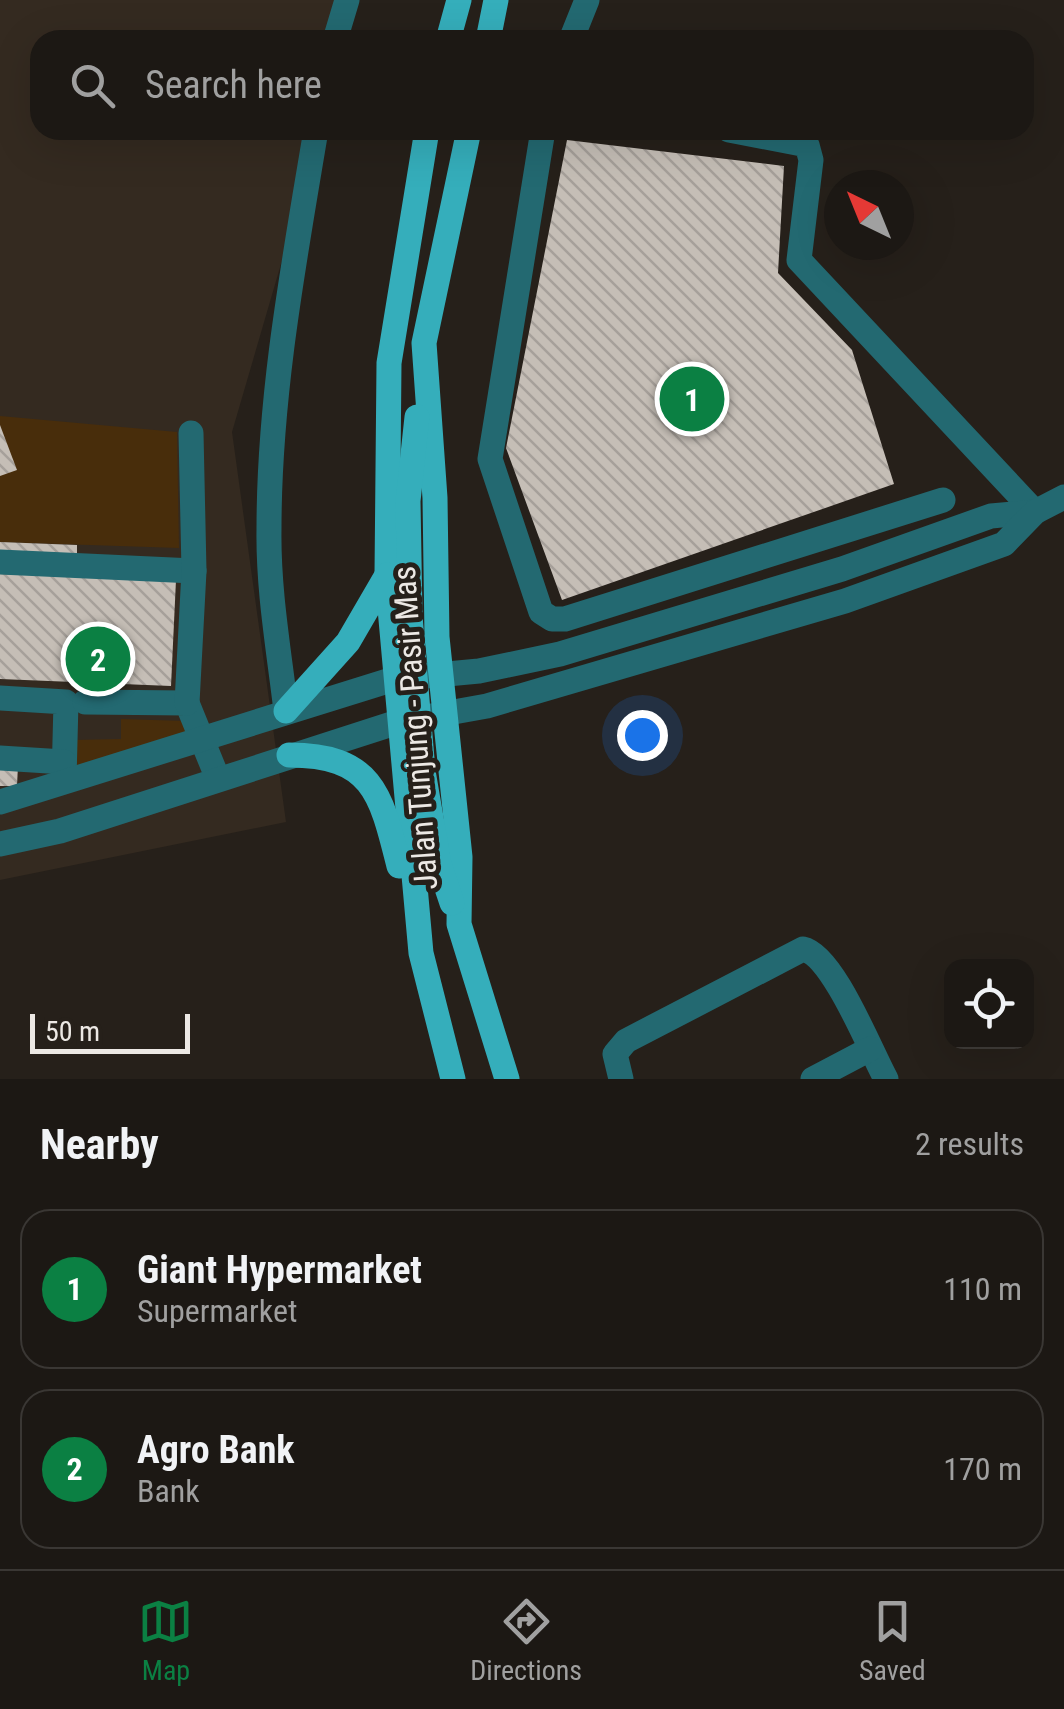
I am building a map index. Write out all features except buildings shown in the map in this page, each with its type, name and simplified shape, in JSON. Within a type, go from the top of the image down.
[{"type":"main road","points":[[451,30],[460,0]]},
{"type":"main road","points":[[490,30],[496,0]]},
{"type":"main road","name":"Jalan Tunjung - Pasir Mas","points":[[425,140],[390,363],[387,575],[418,676],[447,712],[460,857],[459,924],[507,1079]]},
{"type":"main road","name":"Jalan Tunjung - Pasir Mas","points":[[453,1079],[421,953],[410,719],[418,676],[437,637],[435,498],[424,343],[467,140]]},
{"type":"main road","points":[[286,711],[348,642],[387,575]]},
{"type":"main road","points":[[410,719],[440,864],[459,924]]},
{"type":"main road","points":[[289,756],[336,758],[368,778],[388,821],[421,953]]},
{"type":"street","points":[[338,30],[348,0]]},
{"type":"street","points":[[576,30],[587,0]]},
{"type":"street","points":[[286,711],[268,533],[271,466],[276,390],[314,140]]},
{"type":"street","points":[[542,140],[490,459],[541,612],[552,619],[564,619],[943,500]]},
{"type":"street","points":[[785,140],[807,144],[812,151],[798,260],[1035,512]]},
{"type":"street","points":[[192,433],[194,570],[187,703],[218,779]]},
{"type":"street","points":[[0,844],[60,830],[410,719],[486,706],[798,616],[1004,544],[1035,512],[1064,497]]},
{"type":"street","points":[[0,802],[64,771],[199,738],[418,676],[517,665],[560,654],[789,586],[991,516],[1035,512]]},
{"type":"street","points":[[778,552],[798,616]]},
{"type":"street","points":[[0,562],[194,570]]},
{"type":"street","points":[[0,698],[187,703]]},
{"type":"street","points":[[64,771],[76,702]]},
{"type":"street","points":[[0,758],[64,771]]},
{"type":"street","points":[[621,1079],[615,1054],[626,1041],[803,949],[813,951],[828,968],[886,1079]]},
{"type":"street","points":[[814,1079],[870,1049]]},
{"type":"shaded area","points":[[0,0],[357,0],[349,30],[30,30],[30,140],[317,140],[232,432],[286,822],[0,880]]},
{"type":"shaded area","points":[[0,416],[177,432],[179,548],[0,542]]},
{"type":"shaded area","points":[[121,719],[185,721],[190,737],[73,773],[73,740],[121,739]]},
{"type":"place","name":"Giant Hypermarket","points":[[692,399]]},
{"type":"place","name":"Agro Bank","points":[[98,659]]}]
